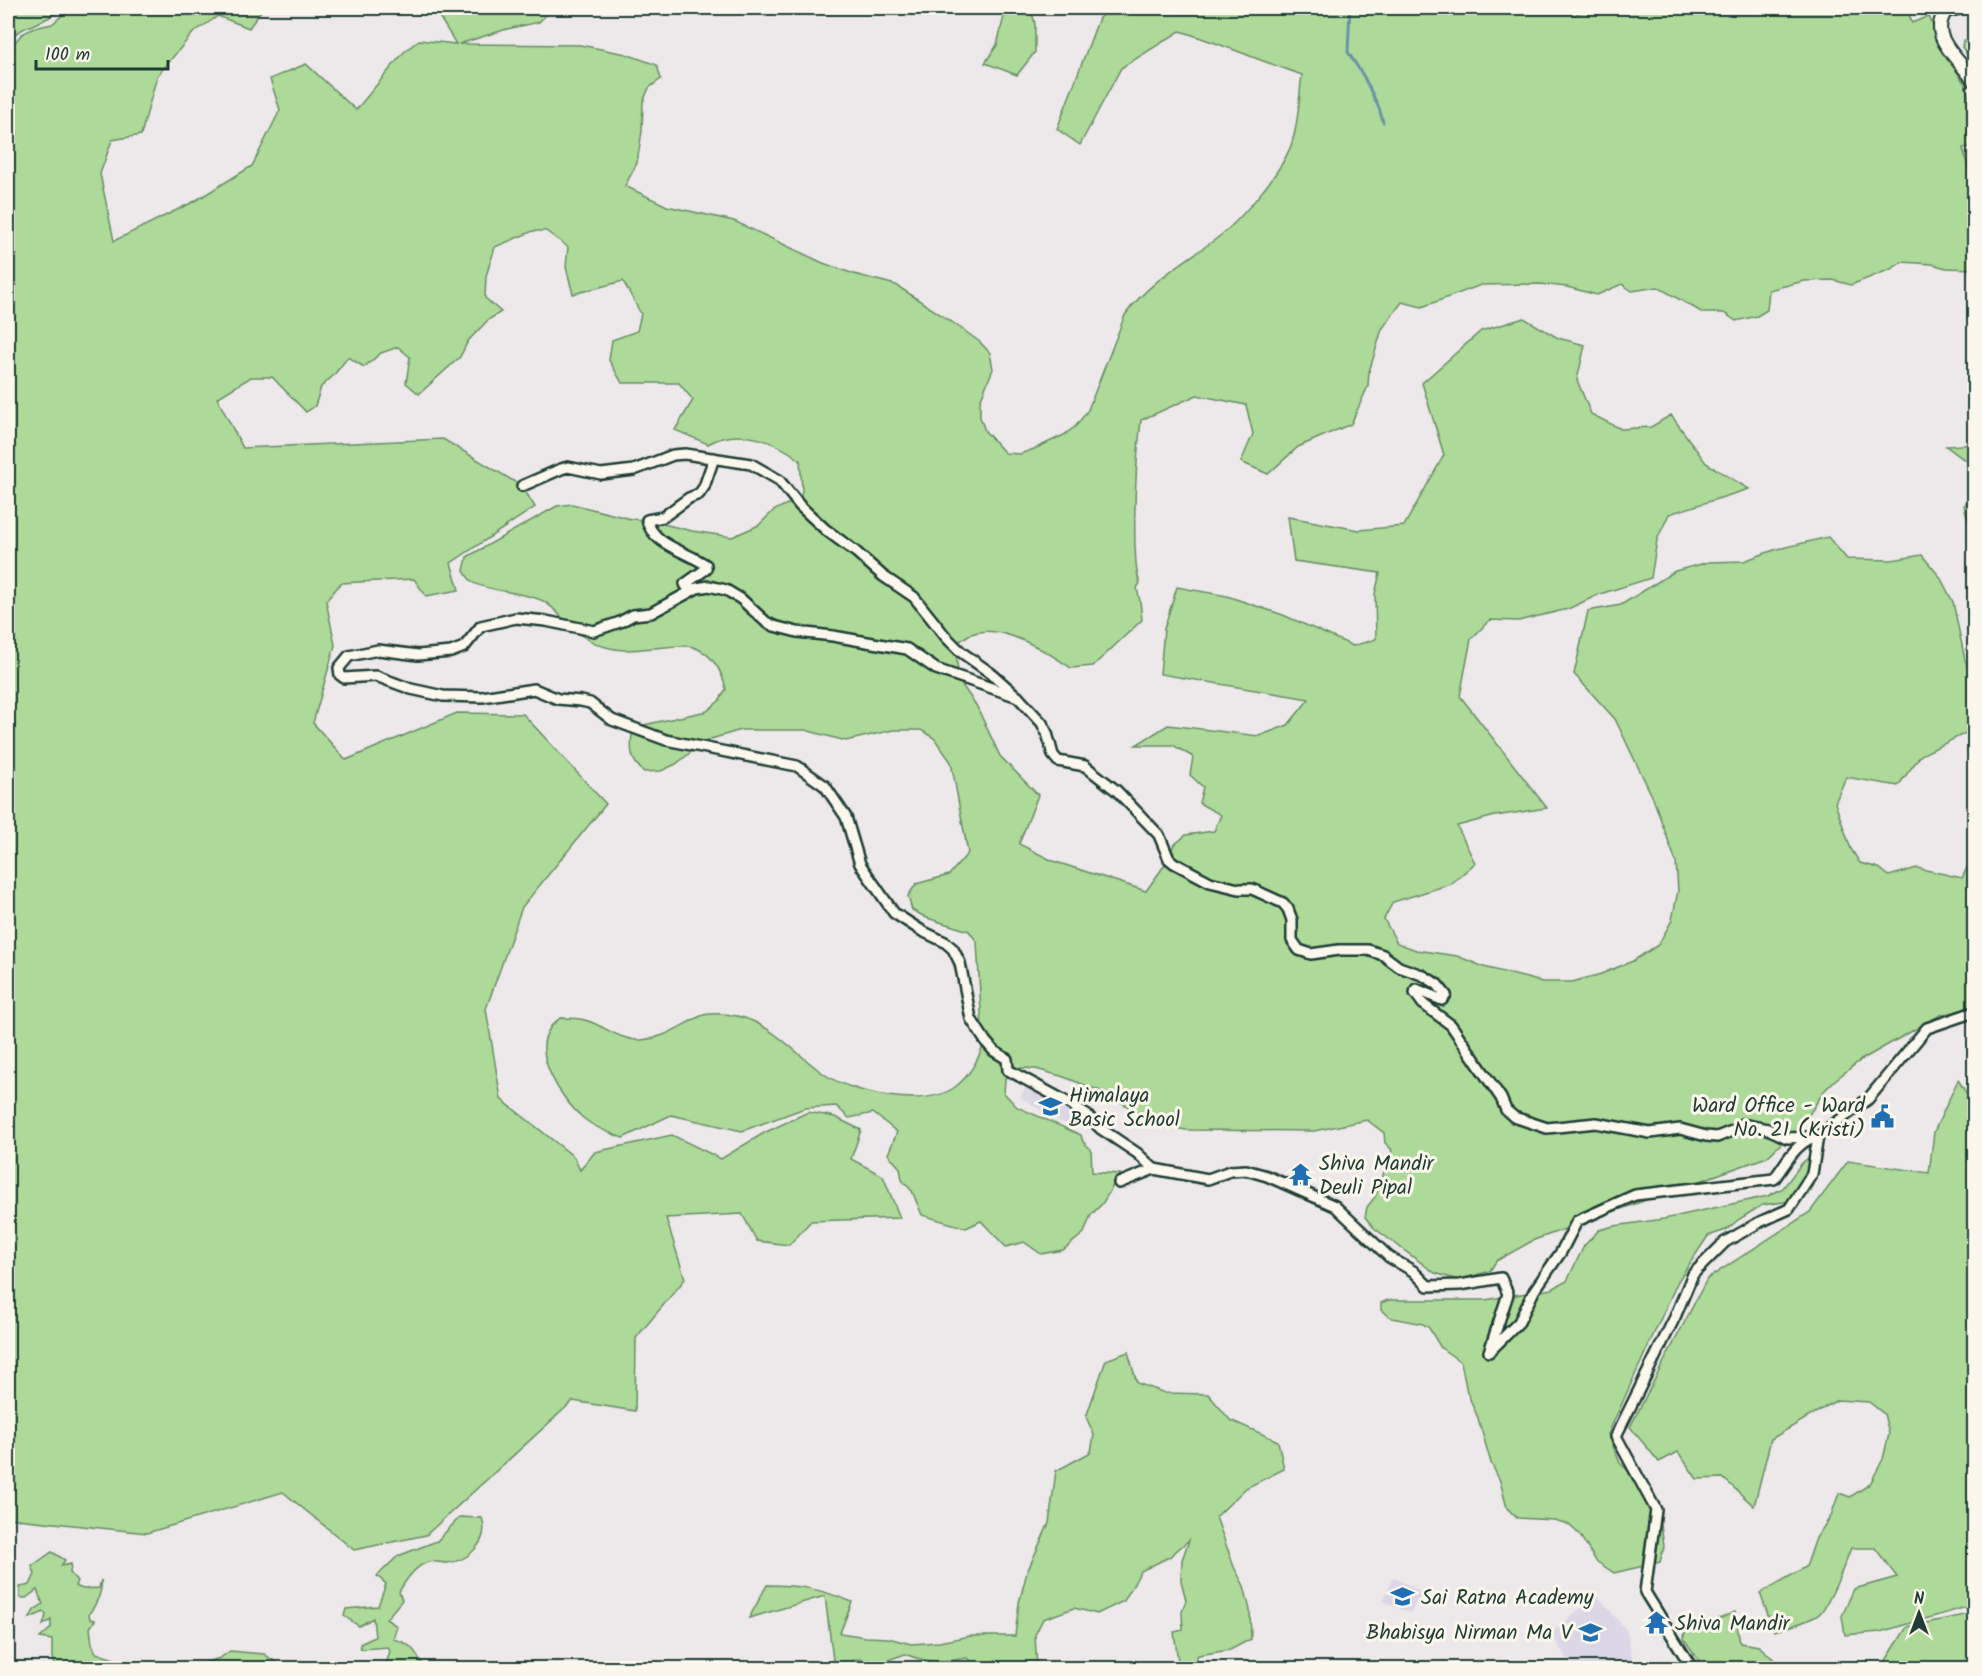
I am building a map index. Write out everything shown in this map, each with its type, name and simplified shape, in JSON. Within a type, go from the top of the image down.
[{"type":"main road","points":[[1947,10],[1939,24],[1940,33],[1974,81]]},
{"type":"street","points":[[1947,10],[1965,8]]},
{"type":"street","points":[[522,486],[561,469],[568,468],[602,474],[634,470],[673,455],[685,454],[751,464],[779,480],[800,506],[826,530],[883,576],[914,597],[946,638],[1018,697],[1042,723],[1053,754],[1058,761],[1085,766],[1117,791],[1158,835],[1169,859],[1174,863],[1210,882],[1239,889],[1252,889],[1283,903],[1292,920],[1292,940],[1299,950],[1311,954],[1339,950],[1368,950],[1383,955],[1399,967],[1422,975],[1437,984],[1445,991],[1445,998],[1442,1000],[1416,989],[1415,993],[1423,1004],[1451,1025],[1501,1098],[1506,1110],[1514,1118],[1553,1128],[1596,1123],[1650,1133],[1680,1129],[1717,1137],[1737,1129],[1742,1124],[1768,1129],[1787,1138],[1814,1137]]},
{"type":"street","points":[[694,589],[685,584],[706,569],[706,565],[664,542],[651,531],[648,520],[663,517],[689,498],[699,494],[714,458]]},
{"type":"street","points":[[1018,697],[936,669],[907,649],[796,632],[774,626],[766,622],[741,598],[726,590],[709,586],[694,589],[651,613],[633,615],[594,631],[546,621],[516,618],[481,626],[464,647],[452,652],[418,655],[378,650],[349,656],[339,668],[340,675],[344,678],[376,676],[411,689],[443,696],[482,698],[534,689],[558,699],[581,700],[612,720],[666,740],[797,766],[825,786],[846,817],[860,864],[894,913],[922,931],[945,942],[953,949],[962,971],[971,1019],[986,1042],[1007,1059],[1008,1070],[1080,1111],[1155,1168],[1208,1179],[1230,1171],[1246,1170],[1267,1176],[1335,1206],[1389,1257],[1413,1271],[1428,1286],[1460,1285],[1501,1278],[1508,1294],[1489,1352],[1519,1322],[1534,1290],[1561,1252],[1577,1221],[1635,1195],[1774,1179],[1800,1145],[1868,1099],[1927,1028],[1974,1012]]},
{"type":"street","points":[[1692,1668],[1645,1592],[1656,1510],[1616,1436],[1675,1317],[1693,1274],[1725,1242],[1760,1222],[1790,1209],[1812,1174],[1814,1137]]},
{"type":"street","points":[[1119,1183],[1155,1168]]},
{"type":"shaded area","name":"Himalaya Basic School","points":[[1028,1084],[1086,1119],[1074,1128],[1052,1117],[1020,1097]]},
{"type":"shaded area","name":"Sai Ratna Academy","points":[[1393,1577],[1423,1593],[1410,1613],[1383,1601]]},
{"type":"shaded area","name":"Bhabisya Nirman Ma V","points":[[1597,1595],[1627,1631],[1634,1668],[1572,1668],[1551,1633]]},
{"type":"green space","points":[[8,8],[61,8],[49,18],[20,31],[8,40]]},
{"type":"green space","points":[[71,8],[263,8],[249,28],[218,16],[193,33],[157,76],[141,135],[112,140],[100,174],[114,241],[195,201],[252,166],[280,110],[270,79],[306,64],[356,110],[404,52],[419,40],[456,44],[434,8],[553,8],[539,22],[459,44],[580,45],[626,54],[657,65],[661,79],[649,88],[643,102],[642,131],[637,163],[625,186],[667,206],[734,221],[823,263],[896,285],[952,322],[980,342],[990,353],[993,369],[980,401],[980,417],[985,431],[1005,453],[1020,454],[1064,435],[1076,426],[1088,410],[1125,315],[1134,303],[1156,283],[1226,231],[1249,207],[1272,179],[1289,151],[1295,131],[1302,75],[1180,31],[1121,68],[1080,145],[1057,129],[1099,18],[1111,8],[1565,8],[1574,15],[1592,8],[1618,10],[1624,8],[1907,8],[1912,23],[1929,16],[1941,48],[1965,84],[1974,112],[1974,146],[1963,148],[1974,189],[1973,269],[1902,262],[1891,269],[1851,285],[1833,280],[1804,281],[1769,290],[1767,310],[1757,316],[1736,321],[1724,313],[1703,313],[1658,287],[1632,291],[1622,284],[1597,295],[1567,287],[1540,284],[1481,285],[1422,307],[1402,302],[1382,329],[1369,372],[1368,386],[1351,424],[1298,447],[1268,474],[1241,462],[1253,434],[1246,405],[1197,395],[1141,420],[1135,530],[1136,565],[1140,583],[1137,588],[1142,620],[1093,666],[1071,668],[1023,640],[996,632],[983,631],[971,634],[955,645],[959,681],[976,705],[1000,756],[1038,795],[1019,844],[1053,861],[1146,891],[1169,859],[1173,846],[1186,835],[1214,831],[1221,815],[1199,803],[1203,787],[1190,775],[1193,757],[1173,745],[1136,745],[1168,725],[1259,736],[1288,725],[1309,699],[1160,674],[1164,629],[1177,587],[1227,596],[1283,615],[1353,646],[1376,639],[1375,594],[1380,573],[1294,561],[1288,517],[1359,530],[1404,526],[1444,455],[1422,383],[1481,331],[1524,318],[1558,338],[1585,345],[1577,380],[1591,414],[1621,429],[1651,427],[1671,415],[1706,463],[1749,489],[1669,514],[1657,540],[1651,578],[1600,594],[1568,609],[1518,621],[1490,620],[1471,639],[1460,696],[1547,808],[1495,816],[1457,826],[1475,863],[1451,884],[1393,902],[1384,919],[1397,943],[1416,950],[1457,956],[1484,967],[1542,982],[1572,982],[1601,974],[1633,961],[1658,945],[1672,920],[1678,891],[1676,862],[1653,798],[1615,719],[1574,674],[1588,611],[1621,605],[1675,571],[1709,562],[1744,561],[1774,550],[1828,537],[1847,559],[1892,560],[1922,555],[1940,577],[1953,602],[1965,660],[1974,679],[1972,730],[1921,755],[1898,786],[1846,777],[1835,803],[1851,849],[1860,863],[1879,868],[1889,876],[1917,868],[1962,878],[1974,853],[1974,1006],[1942,1014],[1861,1060],[1824,1091],[1800,1129],[1767,1157],[1534,1240],[1496,1261],[1490,1271],[1458,1280],[1435,1273],[1374,1228],[1365,1217],[1367,1207],[1375,1197],[1392,1150],[1385,1143],[1384,1133],[1367,1120],[1314,1131],[1186,1130],[1158,1125],[1108,1094],[1064,1077],[1036,1069],[1009,1070],[1005,1079],[1004,1093],[1017,1107],[1081,1135],[1083,1142],[1091,1149],[1092,1172],[1120,1174],[1102,1204],[1091,1215],[1084,1233],[1063,1250],[1041,1254],[1024,1242],[1006,1247],[981,1221],[966,1228],[922,1215],[912,1191],[902,1180],[900,1168],[888,1154],[897,1132],[873,1113],[849,1118],[836,1106],[805,1108],[742,1131],[671,1115],[623,1138],[596,1127],[586,1121],[566,1100],[551,1076],[544,1050],[545,1039],[551,1027],[560,1018],[576,1018],[622,1037],[642,1040],[666,1034],[704,1015],[737,1016],[761,1025],[824,1074],[852,1088],[908,1098],[942,1094],[964,1079],[983,1046],[977,942],[969,931],[927,918],[912,910],[908,896],[916,884],[949,875],[968,853],[951,762],[934,738],[921,730],[893,730],[846,741],[805,730],[741,730],[711,739],[676,764],[661,771],[644,772],[636,764],[632,755],[632,734],[644,725],[707,711],[719,701],[726,689],[719,669],[711,658],[700,650],[688,646],[624,650],[602,646],[576,631],[547,603],[535,598],[478,585],[472,582],[464,571],[467,557],[557,506],[572,504],[631,519],[647,520],[692,531],[732,537],[759,525],[773,511],[787,504],[800,506],[802,489],[800,460],[790,453],[768,442],[744,436],[720,439],[708,444],[675,430],[693,400],[679,383],[622,383],[609,360],[612,340],[637,331],[641,314],[623,281],[573,294],[566,267],[568,247],[546,231],[533,231],[495,247],[486,276],[485,298],[501,312],[488,320],[468,341],[460,357],[419,394],[406,383],[410,357],[398,347],[381,353],[364,367],[348,357],[321,387],[315,406],[306,412],[272,377],[251,377],[217,398],[243,448],[443,439],[522,486],[535,507],[451,563],[459,590],[426,596],[414,579],[341,583],[326,601],[335,645],[313,723],[346,760],[457,713],[523,714],[606,804],[522,907],[486,1009],[501,1099],[574,1157],[580,1170],[595,1152],[672,1135],[721,1159],[764,1133],[808,1112],[835,1117],[861,1130],[851,1159],[883,1176],[900,1218],[811,1221],[789,1245],[757,1241],[742,1214],[666,1218],[685,1279],[636,1338],[635,1411],[573,1401],[426,1535],[354,1550],[283,1492],[147,1533],[8,1518],[8,50],[22,34],[34,28],[52,24]]},
{"type":"green space","points":[[1006,8],[1031,8],[1035,24],[1035,52],[1017,75],[985,63],[997,45]]},
{"type":"green space","points":[[1963,40],[1974,44],[1974,65],[1962,47]]},
{"type":"green space","points":[[1974,444],[1974,462],[1962,458],[1946,446]]},
{"type":"green space","points":[[1974,500],[1974,543],[1964,506],[1967,502]]},
{"type":"green space","points":[[1958,1080],[1974,1105],[1974,1608],[1963,1608],[1880,1632],[1845,1635],[1842,1616],[1854,1589],[1897,1577],[1875,1548],[1851,1548],[1837,1583],[1818,1615],[1774,1631],[1760,1593],[1806,1567],[1816,1538],[1831,1516],[1839,1493],[1850,1497],[1870,1484],[1883,1459],[1889,1434],[1884,1414],[1869,1402],[1837,1400],[1771,1439],[1754,1506],[1723,1478],[1697,1479],[1678,1452],[1659,1462],[1630,1427],[1707,1279],[1810,1212],[1848,1161],[1929,1173],[1934,1132]]},
{"type":"green space","points":[[1808,1158],[1815,1161],[1815,1176],[1811,1191],[1805,1196],[1799,1200],[1762,1205],[1726,1230],[1708,1236],[1678,1281],[1608,1434],[1620,1463],[1648,1489],[1659,1509],[1664,1547],[1660,1562],[1614,1573],[1596,1561],[1579,1534],[1568,1524],[1554,1520],[1517,1518],[1507,1508],[1500,1481],[1491,1463],[1478,1418],[1467,1392],[1461,1362],[1441,1348],[1429,1328],[1423,1324],[1392,1318],[1381,1310],[1381,1303],[1388,1300],[1485,1300],[1552,1289],[1567,1281],[1584,1246],[1599,1230],[1664,1219],[1768,1196],[1783,1188]]},
{"type":"green space","points":[[1128,1352],[1137,1383],[1165,1393],[1208,1394],[1230,1420],[1278,1441],[1284,1469],[1246,1488],[1216,1517],[1234,1567],[1244,1586],[1250,1610],[1251,1639],[1230,1650],[1198,1655],[1192,1668],[1179,1668],[1174,1632],[1183,1630],[1182,1612],[1186,1600],[1181,1581],[1182,1560],[1189,1540],[1169,1557],[1141,1571],[1124,1601],[1097,1614],[1074,1608],[1043,1619],[1035,1635],[1037,1668],[981,1668],[967,1658],[936,1661],[905,1654],[883,1662],[857,1659],[834,1668],[825,1596],[749,1618],[767,1585],[790,1586],[820,1591],[852,1602],[840,1633],[888,1638],[911,1644],[970,1636],[1015,1636],[1019,1603],[1027,1572],[1049,1523],[1056,1471],[1091,1452],[1094,1435],[1086,1417],[1106,1360]]},
{"type":"green space","points":[[460,1517],[482,1518],[483,1534],[476,1548],[470,1554],[455,1561],[447,1563],[430,1561],[419,1567],[404,1583],[399,1592],[402,1600],[386,1619],[397,1626],[393,1639],[412,1648],[424,1667],[385,1668],[390,1651],[388,1647],[361,1649],[360,1644],[375,1637],[373,1618],[359,1626],[344,1616],[346,1609],[378,1606],[386,1584],[377,1576],[398,1556],[437,1541]]},
{"type":"green space","points":[[52,1552],[65,1560],[61,1566],[71,1564],[70,1573],[77,1581],[75,1586],[83,1589],[99,1588],[101,1580],[98,1598],[89,1614],[90,1619],[95,1620],[90,1628],[96,1653],[123,1662],[153,1668],[55,1668],[52,1658],[52,1640],[40,1638],[51,1628],[51,1620],[43,1625],[46,1615],[44,1612],[30,1618],[34,1610],[43,1604],[37,1590],[26,1598],[20,1598],[20,1587],[30,1585],[35,1574],[32,1566]]},
{"type":"green space","points":[[1735,1612],[1740,1643],[1759,1646],[1783,1668],[1704,1668],[1684,1639],[1685,1628],[1714,1621]]},
{"type":"green space","points":[[1974,1613],[1974,1668],[1891,1668],[1885,1662],[1907,1627]]},
{"type":"green space","points":[[230,1651],[264,1654],[280,1665],[275,1668],[186,1668],[220,1658]]},
{"type":"waterway","points":[[1350,8],[1348,52],[1364,77],[1383,122]]},
{"type":"place","name":"Himalaya Basic School","points":[[1051,1107]]},
{"type":"place","name":"Ward Office - Ward No. 21 (Kristi)","points":[[1883,1117]]},
{"type":"place","name":"Shiva Mandir Deuli Pipal","points":[[1301,1175]]},
{"type":"place","name":"Sai Ratna Academy","points":[[1403,1597]]},
{"type":"place","name":"Shiva Mandir","points":[[1657,1623]]},
{"type":"place","name":"Bhabisya Nirman Ma V","points":[[1590,1632]]}]
